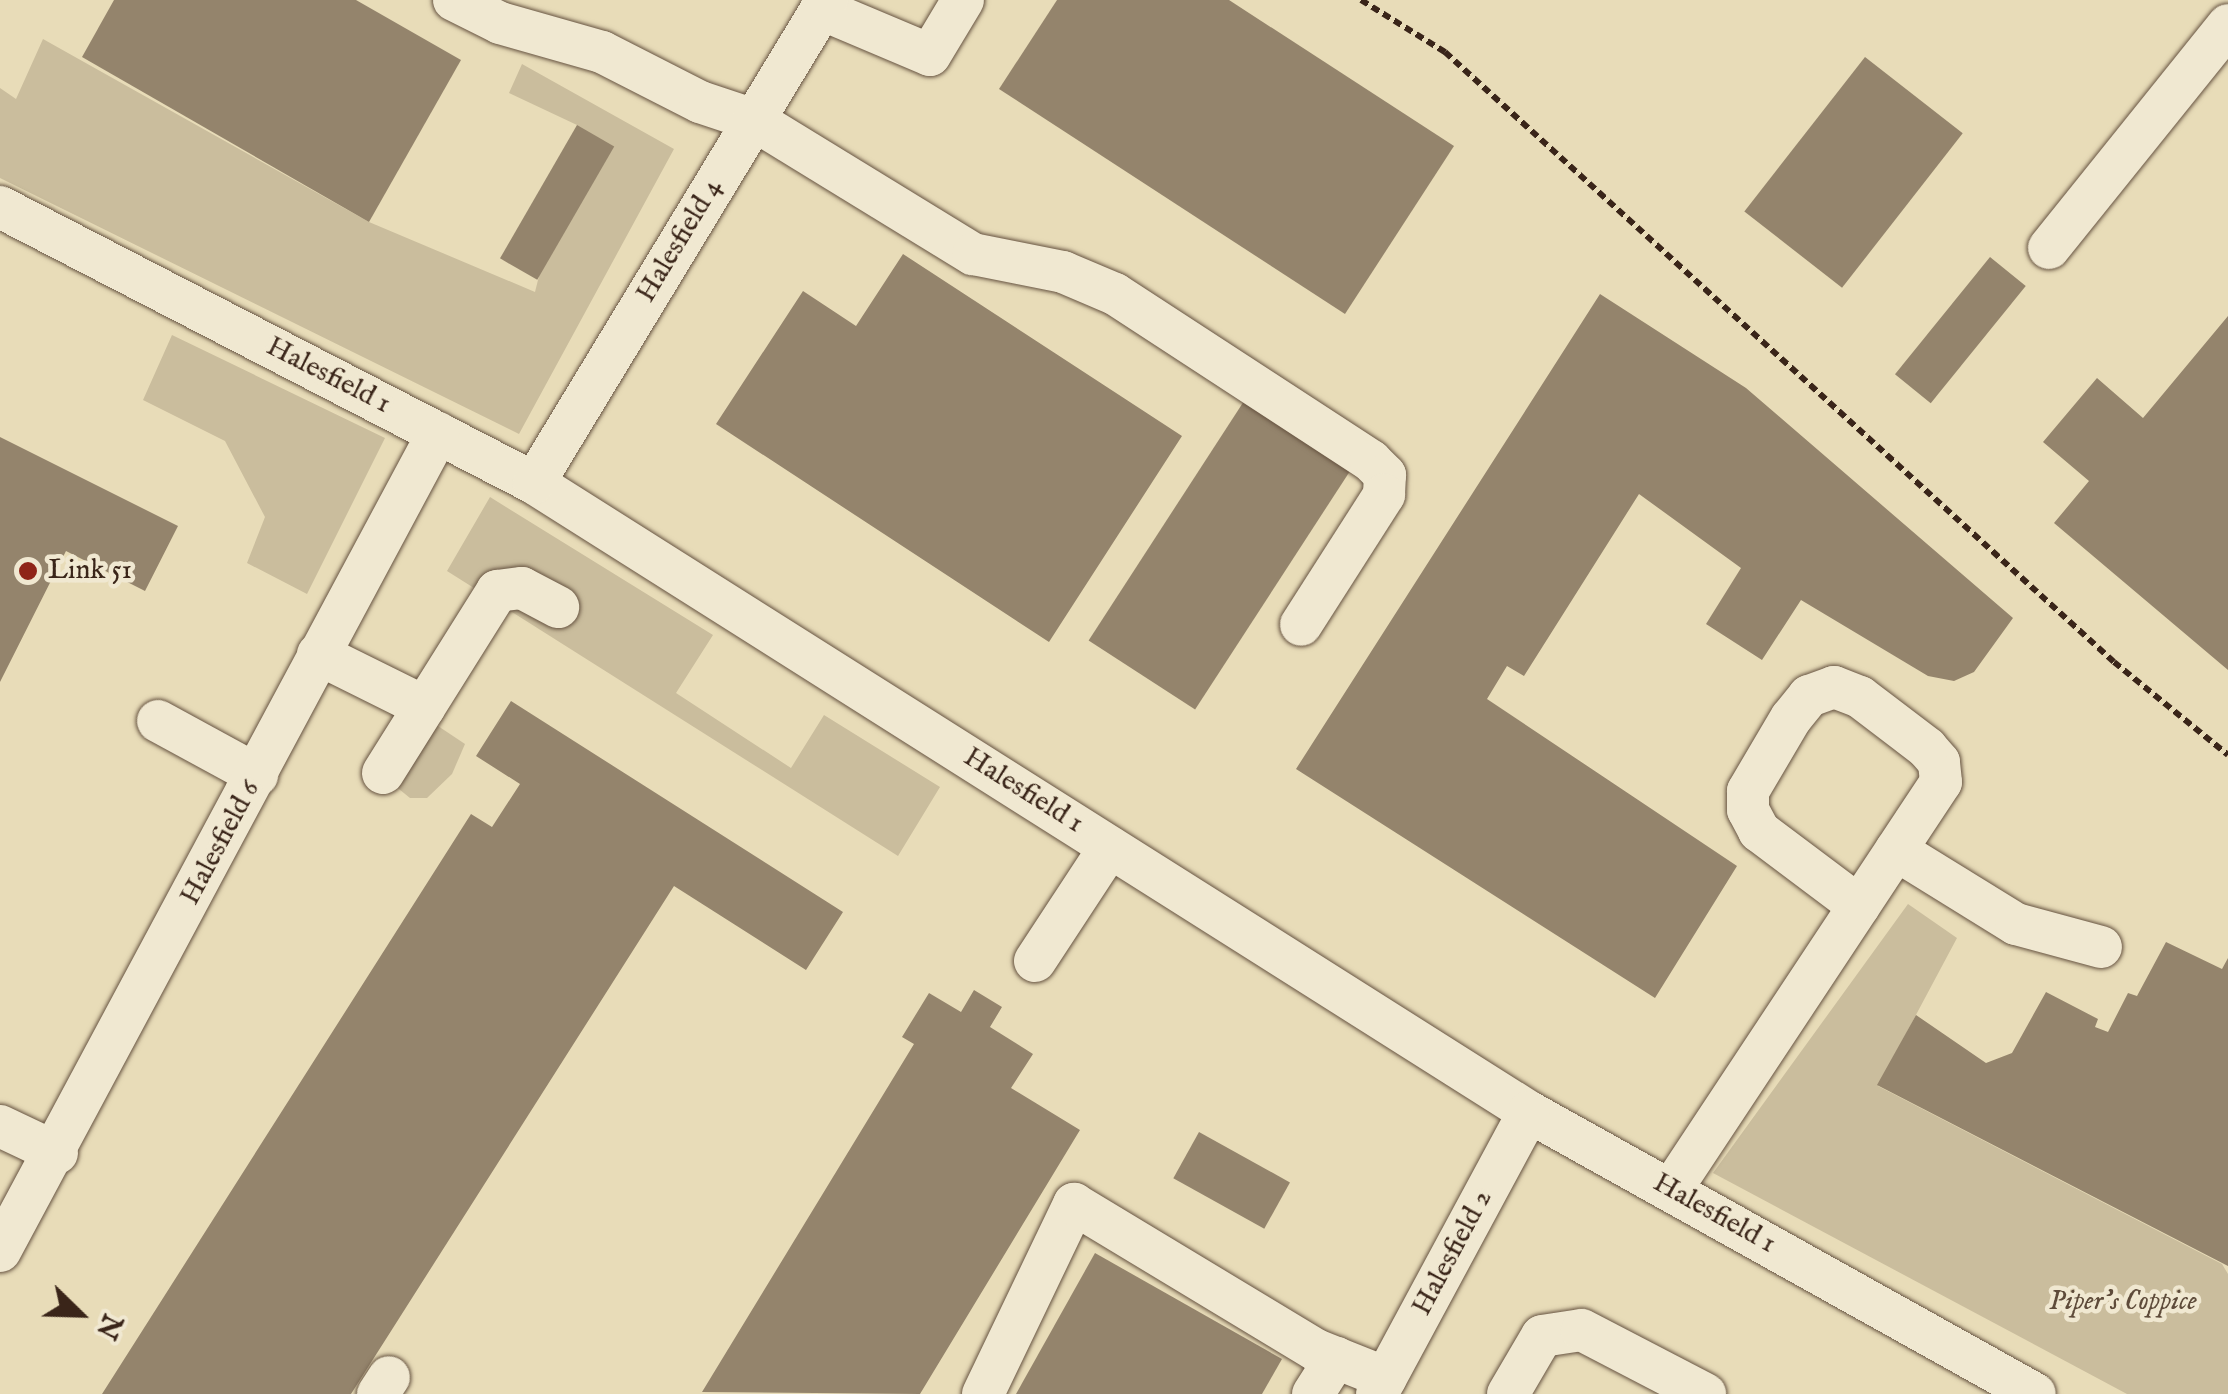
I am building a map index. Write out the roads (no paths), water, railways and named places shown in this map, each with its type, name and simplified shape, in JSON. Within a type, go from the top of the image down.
[{"type":"street","points":[[454,0],[500,23],[602,52],[700,102],[754,120],[973,254],[1063,272],[1115,294],[1371,460],[1384,475],[1384,495],[1302,625]]},
{"type":"street","points":[[824,4],[930,56],[963,0]]},
{"type":"street","name":"Halesfield 4","points":[[534,482],[824,4]]},
{"type":"street","points":[[2048,248],[2228,26]]},
{"type":"street","name":"Halesfield 1","points":[[0,207],[534,482],[1529,1112],[2035,1394]]},
{"type":"street","name":"Halesfield 6","points":[[0,1251],[56,1153],[438,433]]},
{"type":"street","points":[[383,773],[497,591],[522,588],[558,606]]},
{"type":"street","points":[[318,654],[425,707]]},
{"type":"street","points":[[1671,1190],[1859,906],[1941,782],[1939,762],[1860,696],[1834,686],[1810,696],[1748,791],[1748,810],[1759,831],[1859,906]]},
{"type":"street","points":[[158,721],[256,776]]},
{"type":"street","points":[[1034,961],[1110,847]]},
{"type":"street","points":[[1896,850],[2016,924],[2101,947]]},
{"type":"street","name":"Halesfield 2","points":[[1382,1386],[1529,1112]]},
{"type":"street","points":[[0,1126],[56,1153]]},
{"type":"street","points":[[983,1394],[1074,1204],[1382,1386]]},
{"type":"street","points":[[1508,1394],[1542,1336],[1582,1330],[1705,1394]]},
{"type":"street","points":[[1313,1394],[1336,1358]]},
{"type":"place","name":"Link 51","points":[[28,571]]},
{"type":"park label","name":"Piper's Coppice","points":[[2123,1302]]}]
